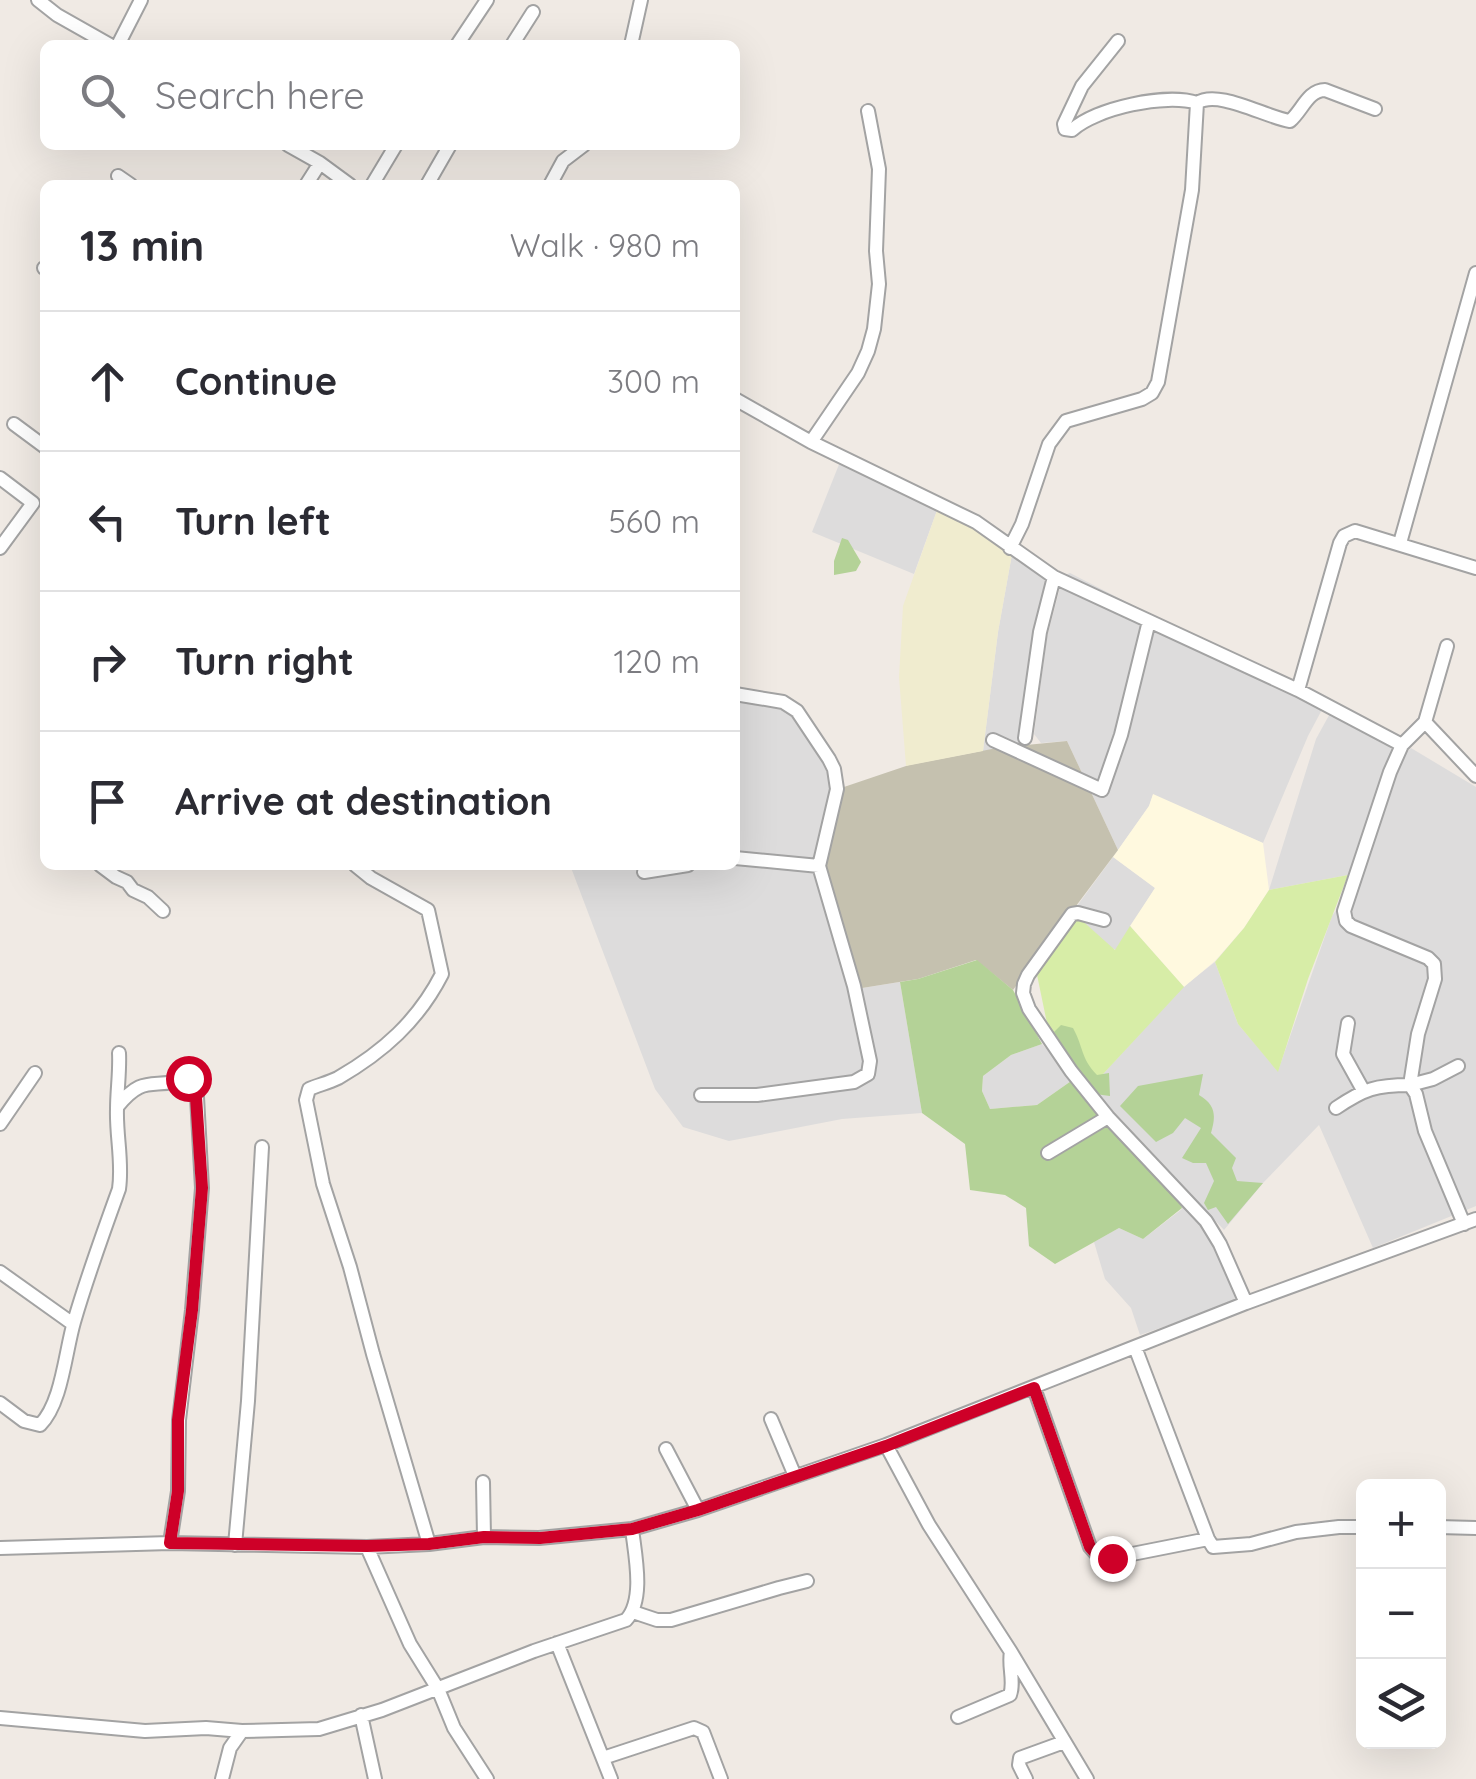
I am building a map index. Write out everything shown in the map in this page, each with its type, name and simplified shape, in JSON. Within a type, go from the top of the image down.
[{"type":"street","points":[[38,0],[101,40]]},
{"type":"street","points":[[121,40],[141,0]]},
{"type":"street","points":[[460,40],[487,0]]},
{"type":"street","points":[[632,40],[640,0]]},
{"type":"street","points":[[515,40],[533,12]]},
{"type":"street","points":[[1118,41],[1082,86],[1065,128],[1072,130],[1082,121],[1130,105],[1184,100],[1198,103],[1207,98],[1290,121],[1318,90],[1375,109]]},
{"type":"street","points":[[1010,548],[1056,432],[1066,421],[1142,399],[1152,393],[1158,382],[1192,190],[1198,103]]},
{"type":"street","points":[[811,442],[858,372],[874,329],[879,284],[879,169],[868,112]]},
{"type":"street","points":[[297,150],[343,180]]},
{"type":"street","points":[[375,180],[393,150]]},
{"type":"street","points":[[430,180],[447,150]]},
{"type":"street","points":[[553,180],[564,160],[577,150]]},
{"type":"street","points":[[309,180],[320,162]]},
{"type":"street","points":[[118,176],[124,180]]},
{"type":"street","points":[[1400,543],[1476,274]]},
{"type":"street","points":[[740,402],[811,442],[976,522],[1054,577],[1298,690],[1402,745]]},
{"type":"street","points":[[14,424],[40,442]]},
{"type":"street","points":[[0,478],[33,503],[0,548]]},
{"type":"street","points":[[1298,690],[1344,536],[1354,530],[1476,568]]},
{"type":"street","points":[[1024,738],[1040,632],[1054,577]]},
{"type":"street","points":[[993,740],[1102,790],[1121,735],[1148,621]]},
{"type":"street","points":[[0,1548],[170,1543],[367,1546],[484,1537],[540,1538],[632,1529],[886,1446],[1246,1303],[1470,1222],[1424,1131],[1410,1084],[1418,1034],[1435,979],[1434,964],[1351,926],[1344,911],[1390,772],[1402,745],[1425,722],[1447,646]]},
{"type":"street","points":[[701,1095],[757,1095],[854,1082],[868,1074],[870,1062],[854,986],[820,866],[837,789],[834,770],[798,711],[783,702],[740,695]]},
{"type":"street","points":[[1425,722],[1476,776]]},
{"type":"street","points":[[740,858],[820,866]]},
{"type":"street","points":[[108,870],[163,910]]},
{"type":"street","points":[[361,870],[428,910],[442,974],[402,1032],[340,1077],[309,1089],[306,1100],[323,1184],[429,1544]]},
{"type":"street","points":[[644,872],[657,870]]},
{"type":"street","points":[[1104,920],[1078,913],[1069,917],[1028,975],[1023,993],[1029,1009],[1070,1071],[1206,1221],[1246,1303]]},
{"type":"street","points":[[1348,1023],[1344,1054],[1363,1090]]},
{"type":"street","points":[[0,1403],[40,1425],[49,1416],[57,1394],[73,1324],[119,1189],[119,1053]]},
{"type":"street","points":[[1336,1108],[1363,1090],[1433,1079],[1458,1066]]},
{"type":"street","points":[[0,1124],[36,1072]]},
{"type":"street","points":[[117,1107],[141,1084],[188,1078],[196,1097],[202,1188],[178,1420],[178,1491],[170,1543]]},
{"type":"street","points":[[1048,1153],[1108,1117]]},
{"type":"street","points":[[235,1545],[248,1401],[262,1147]]},
{"type":"street","points":[[0,1272],[73,1324]]},
{"type":"street","points":[[1136,1346],[1213,1547],[1252,1544],[1296,1532],[1356,1528]]},
{"type":"street","points":[[1034,1388],[1094,1553],[1112,1558],[1208,1540]]},
{"type":"street","points":[[771,1419],[795,1476]]},
{"type":"street","points":[[886,1446],[928,1524],[1087,1779]]},
{"type":"street","points":[[666,1450],[698,1510]]},
{"type":"street","points":[[483,1482],[484,1537]]},
{"type":"street","points":[[1446,1527],[1476,1528]]},
{"type":"street","points":[[0,1718],[145,1730],[319,1729],[626,1620],[633,1612],[637,1590],[632,1529]]},
{"type":"street","points":[[367,1546],[410,1644],[438,1688],[454,1728],[487,1779]]},
{"type":"street","points":[[633,1612],[656,1620],[671,1620],[808,1582]]},
{"type":"street","points":[[558,1643],[611,1779]]},
{"type":"street","points":[[958,1717],[1010,1695],[1010,1652]]},
{"type":"street","points":[[361,1715],[375,1779]]},
{"type":"street","points":[[206,1728],[227,1757]]},
{"type":"street","points":[[603,1758],[694,1728],[703,1732],[721,1779]]},
{"type":"street","points":[[222,1779],[234,1740],[242,1732]]},
{"type":"street","points":[[1026,1779],[1020,1758],[1064,1742]]},
{"type":"shaded area","points":[[844,452],[940,502],[914,574],[812,532]]},
{"type":"shaded area","points":[[940,502],[1014,543],[983,751],[906,766],[899,677],[903,606]]},
{"type":"shaded area","points":[[1014,543],[1054,568],[1038,634],[1022,745],[983,751],[998,632]]},
{"type":"shaded area","points":[[1070,573],[1325,704],[1263,843],[1153,795],[1118,850],[1067,741],[1041,743],[1034,734],[1047,637],[1063,576]]},
{"type":"shaded area","points":[[740,690],[780,697],[833,770],[835,792],[819,864],[856,993],[862,988],[900,982],[922,1113],[842,1119],[729,1141],[683,1127],[655,1089],[572,870],[740,870]]},
{"type":"shaded area","points":[[1333,708],[1405,746],[1401,758],[1411,748],[1476,787],[1476,1206],[1373,1248],[1319,1125],[1224,1230],[1091,1087],[1183,987],[1215,962],[1238,1024],[1278,1071],[1332,916],[1345,898],[1377,807],[1348,875],[1269,890],[1316,739]]},
{"type":"shaded area","points":[[1067,741],[1118,850],[1013,990],[976,960],[918,979],[862,988],[822,868],[841,788],[909,765],[997,748]]},
{"type":"shaded area","points":[[1153,794],[1263,843],[1269,890],[1244,928],[1215,961],[1184,987],[1130,926],[1155,888],[1113,857],[1149,806]]},
{"type":"shaded area","points":[[1113,857],[1155,888],[1116,950],[1063,925]]},
{"type":"shaded area","points":[[1042,1044],[1074,1079],[1037,1105],[990,1109],[982,1091],[983,1076],[1011,1055]]},
{"type":"shaded area","points":[[1179,1196],[1209,1227],[1244,1299],[1140,1335],[1131,1308],[1105,1279],[1094,1242],[1119,1228],[1143,1239],[1182,1209]]},
{"type":"green space","points":[[842,538],[848,540],[861,562],[856,571],[834,575],[834,561]]},
{"type":"green space","points":[[1348,875],[1278,1072],[1238,1024],[1215,962],[1269,890]]},
{"type":"green space","points":[[1077,916],[1115,950],[1130,926],[1184,987],[1091,1087],[1048,1028],[1036,970]]},
{"type":"green space","points":[[977,960],[1013,990],[1042,1044],[1011,1055],[983,1076],[982,1091],[990,1109],[1037,1105],[1074,1079],[1179,1196],[1182,1208],[1143,1239],[1119,1228],[1055,1264],[1029,1246],[1026,1208],[1005,1195],[970,1190],[965,1144],[922,1113],[900,982]]},
{"type":"green space","points":[[1061,1025],[1073,1028],[1097,1075],[1109,1073],[1110,1096],[1095,1094],[1054,1032]]},
{"type":"green space","points":[[1203,1074],[1199,1095],[1213,1111],[1211,1133],[1236,1158],[1232,1168],[1237,1181],[1263,1183],[1228,1224],[1216,1207],[1208,1210],[1204,1203],[1214,1181],[1206,1163],[1182,1158],[1201,1128],[1185,1118],[1173,1133],[1156,1142],[1120,1106],[1138,1086]]},
{"type":"route","points":[[188,1078],[196,1097],[202,1188],[178,1420],[178,1491],[170,1543],[367,1546],[484,1537],[540,1538],[632,1529],[886,1446],[1034,1388],[1090,1547],[1098,1556],[1112,1558]]}]
